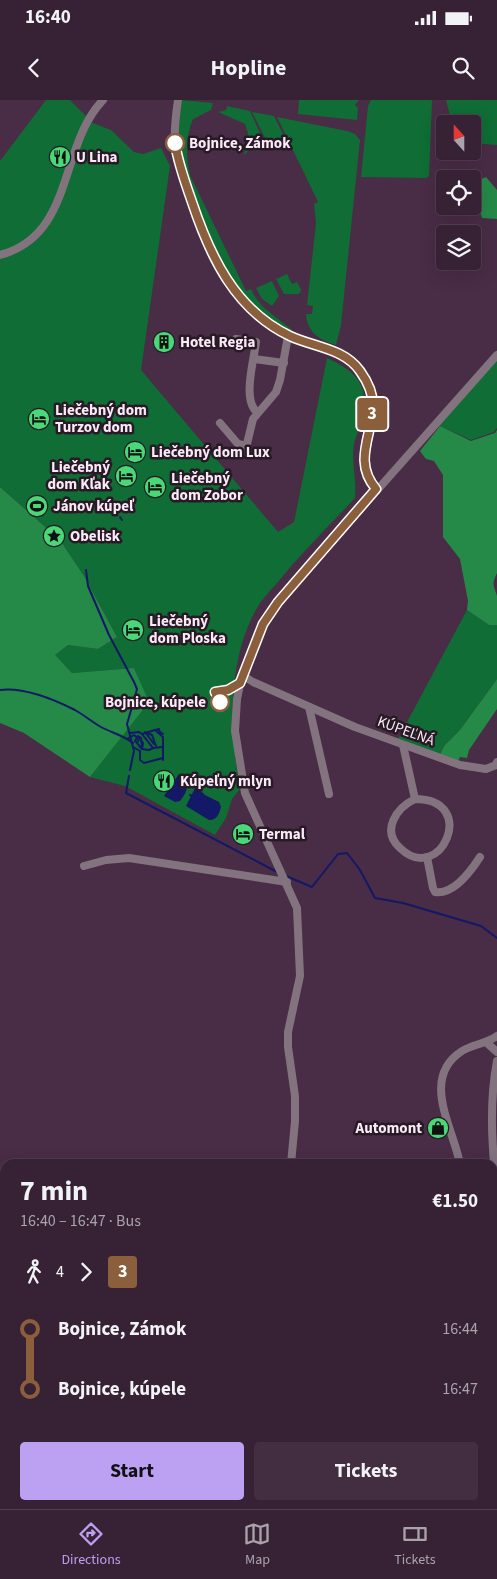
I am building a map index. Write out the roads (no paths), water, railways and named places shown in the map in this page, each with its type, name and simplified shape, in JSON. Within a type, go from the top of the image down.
[{"type":"street","points":[[0,255],[25,244],[42,230],[53,214],[90,114],[103,100]]},
{"type":"street","points":[[178,100],[175,126],[177,159],[202,232],[216,262],[243,302],[262,319],[288,336],[336,352],[359,368],[372,398],[373,410],[364,447],[364,464],[369,480],[376,489]]},
{"type":"street","points":[[220,423],[238,444],[246,449],[257,412],[267,404],[276,392],[284,363],[288,336]]},
{"type":"street","points":[[236,339],[256,342],[249,398],[257,412]]},
{"type":"street","points":[[291,1159],[295,1096],[288,1047],[288,1032],[300,976],[299,921],[294,897],[254,816],[245,793],[235,730],[242,675],[263,624],[278,602],[376,489],[497,355]]},
{"type":"street","points":[[254,359],[284,363]]},
{"type":"street","name":"KÚPEĽNÁ","points":[[242,675],[253,682],[309,707],[403,745],[460,765],[486,769],[497,764]]},
{"type":"street","points":[[309,707],[328,794]]},
{"type":"street","points":[[403,745],[415,799]]},
{"type":"street","points":[[415,799],[426,799],[437,804],[445,812],[450,822],[450,833],[446,844],[438,852],[427,857],[416,857],[405,853],[396,845],[392,834],[392,823],[396,812],[404,804],[415,799]]},
{"type":"street","points":[[427,857],[433,888],[435,892],[440,893],[465,878],[480,857]]},
{"type":"street","points":[[84,866],[106,860],[129,858],[287,882]]},
{"type":"street","points":[[459,1159],[442,1102],[440,1086],[443,1072],[449,1061],[462,1050],[487,1043],[497,1036]]},
{"type":"street","points":[[487,1043],[497,1052]]},
{"type":"street","points":[[494,1159],[491,1128],[492,1088],[497,1061]]},
{"type":"waterway","points":[[86,570],[88,586],[109,635],[137,689],[134,701]]},
{"type":"waterway","points":[[0,690],[19,690],[48,698],[75,710],[101,727],[133,743]]},
{"type":"waterway","points":[[130,770],[134,751],[127,724],[132,707]]},
{"type":"waterway","points":[[155,730],[159,729],[160,734]]},
{"type":"waterway","points":[[130,733],[139,732],[142,734],[155,730],[163,737],[163,760]]},
{"type":"waterway","points":[[145,732],[154,744]]},
{"type":"waterway","points":[[147,733],[152,735],[156,746]]},
{"type":"waterway","points":[[142,734],[153,748],[162,747]]},
{"type":"waterway","points":[[127,739],[134,735],[139,739],[137,743],[142,749]]},
{"type":"waterway","points":[[137,743],[135,741],[138,736],[141,738],[142,746]]},
{"type":"waterway","points":[[141,741],[143,743],[142,749],[149,750],[153,748]]},
{"type":"waterway","points":[[133,747],[140,751],[140,760],[144,763],[163,758]]},
{"type":"waterway","points":[[129,776],[126,793],[279,873]]},
{"type":"waterway","points":[[286,876],[312,887],[338,854],[347,853],[360,870],[375,898],[403,903],[481,926],[497,938]]},
{"type":"place","name":"Bojnice, Zámok","points":[[175,143]]},
{"type":"place","name":"U Lina","points":[[60,157]]},
{"type":"place","name":"Hotel Regia","points":[[164,342]]},
{"type":"place","name":"Liečebný dom Turzov dom","points":[[39,419]]},
{"type":"place","name":"Liečebný dom Lux","points":[[135,452]]},
{"type":"place","name":"Liečebný dom Kľak","points":[[126,476]]},
{"type":"place","name":"Liečebný dom Zobor","points":[[155,487]]},
{"type":"place","name":"Jánov kúpeľ","points":[[37,506]]},
{"type":"place","name":"Obelisk","points":[[54,536]]},
{"type":"place","name":"Liečebný dom Ploska","points":[[133,630]]},
{"type":"place","name":"Bojnice, kúpele","points":[[220,702]]},
{"type":"place","name":"Kúpeľný mlyn","points":[[164,781]]},
{"type":"place","name":"Termal","points":[[243,834]]},
{"type":"place","name":"Automont","points":[[438,1128]]}]
